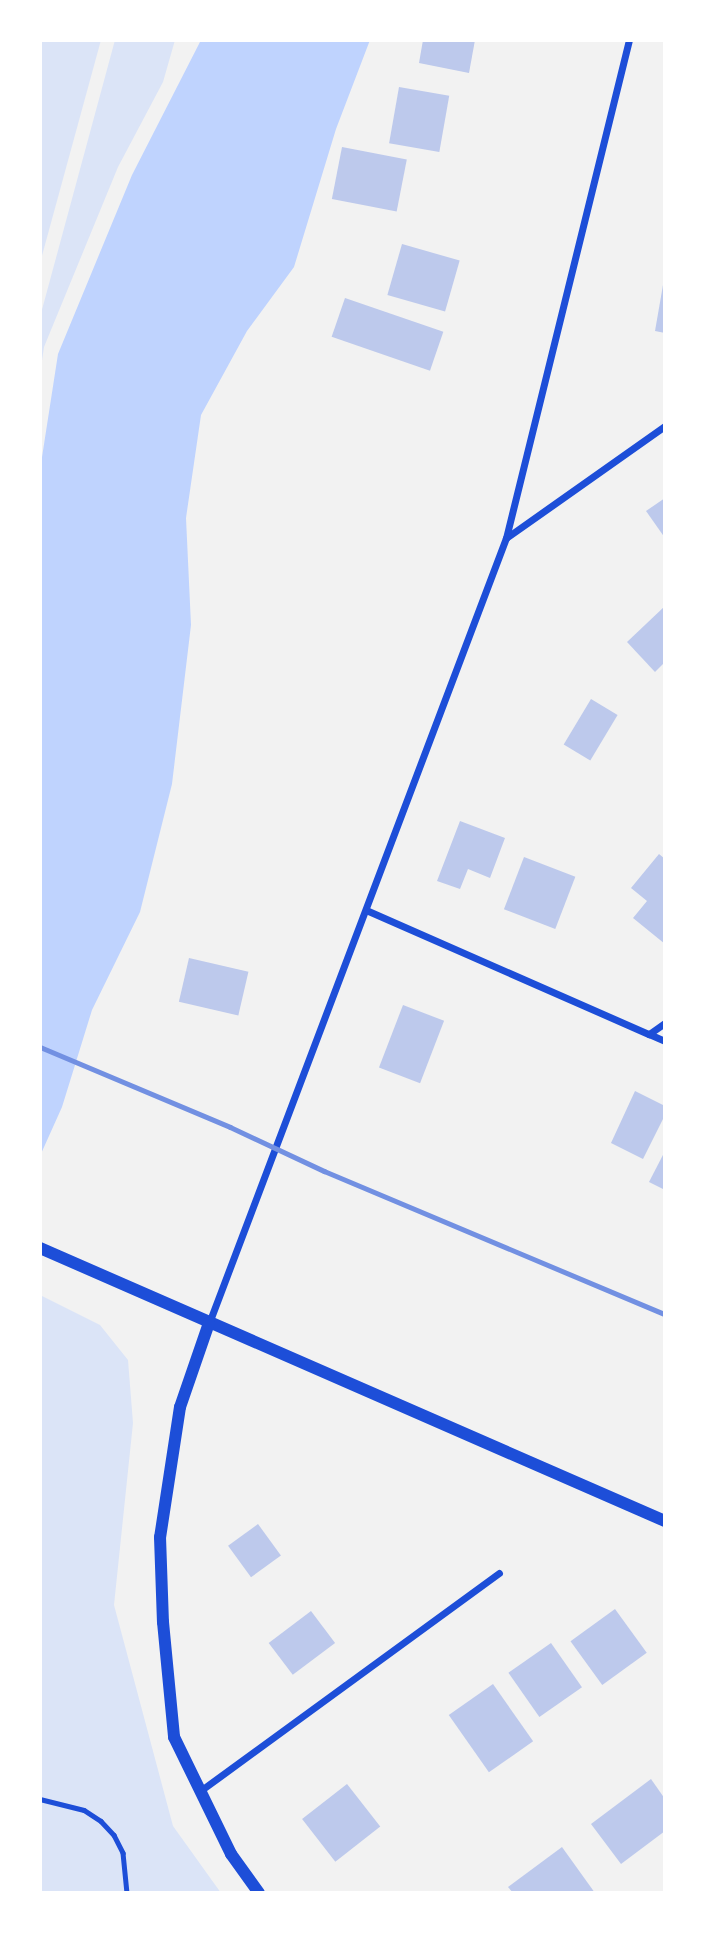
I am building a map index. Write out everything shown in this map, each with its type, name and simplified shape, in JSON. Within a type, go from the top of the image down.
[{"type":"street","points":[[259,1893],[231,1854],[174,1737],[163,1622],[160,1537],[180,1407],[209,1323],[506,538],[629,40]]},
{"type":"street","points":[[506,538],[665,426]]},
{"type":"street","points":[[366,911],[665,1041]]},
{"type":"street","points":[[649,1034],[665,1023]]},
{"type":"street","points":[[40,1248],[665,1521]]},
{"type":"street","points":[[199,1791],[499,1573]]},
{"type":"path","points":[[40,1799],[83,1810],[101,1821],[114,1835],[122,1853],[127,1893]]},
{"type":"shaded area","points":[[40,40],[101,40],[40,263]]},
{"type":"shaded area","points":[[115,40],[175,40],[163,82],[118,167],[44,347],[40,374],[40,317]]},
{"type":"shaded area","points":[[40,1295],[100,1325],[128,1360],[133,1423],[114,1605],[173,1826],[221,1893],[40,1893]]},
{"type":"water","points":[[201,40],[370,40],[336,129],[294,267],[247,331],[201,415],[186,518],[191,625],[172,784],[140,912],[92,1010],[62,1107],[40,1156],[40,470],[58,354],[132,175]]},
{"type":"building","points":[[423,40],[475,40],[469,73],[419,63]]},
{"type":"building","points":[[399,87],[449,96],[439,152],[389,143]]},
{"type":"building","points":[[342,147],[407,160],[397,212],[332,199]]},
{"type":"building","points":[[402,244],[460,261],[445,311],[387,295]]},
{"type":"building","points":[[665,285],[665,333],[655,331]]},
{"type":"building","points":[[345,298],[443,332],[430,371],[332,337]]},
{"type":"building","points":[[665,498],[665,538],[646,511]]},
{"type":"building","points":[[665,606],[665,662],[655,672],[627,642]]},
{"type":"building","points":[[591,699],[618,715],[590,760],[564,744]]},
{"type":"building","points":[[460,821],[505,838],[490,878],[468,869],[460,889],[437,881]]},
{"type":"building","points":[[659,854],[665,859],[665,944],[633,918],[647,901],[631,888]]},
{"type":"building","points":[[524,857],[575,877],[555,929],[504,909]]},
{"type":"building","points":[[189,958],[248,972],[238,1016],[179,1002]]},
{"type":"building","points":[[403,1005],[444,1021],[420,1083],[379,1068]]},
{"type":"building","points":[[635,1091],[665,1106],[665,1115],[643,1159],[611,1143]]},
{"type":"building","points":[[665,1151],[665,1190],[649,1182]]},
{"type":"building","points":[[258,1524],[281,1556],[251,1577],[228,1546]]},
{"type":"building","points":[[615,1609],[647,1653],[602,1685],[571,1641]]},
{"type":"building","points":[[311,1611],[335,1643],[293,1675],[269,1643]]},
{"type":"building","points":[[551,1643],[582,1687],[539,1717],[508,1673]]},
{"type":"building","points":[[493,1684],[533,1741],[489,1772],[449,1715]]},
{"type":"building","points":[[651,1779],[665,1799],[665,1831],[621,1864],[591,1824]]},
{"type":"building","points":[[347,1784],[380,1827],[335,1862],[302,1819]]},
{"type":"building","points":[[562,1847],[595,1893],[513,1893],[508,1887]]},
{"type":"railway","points":[[40,1047],[230,1127],[324,1171],[665,1314]]}]
